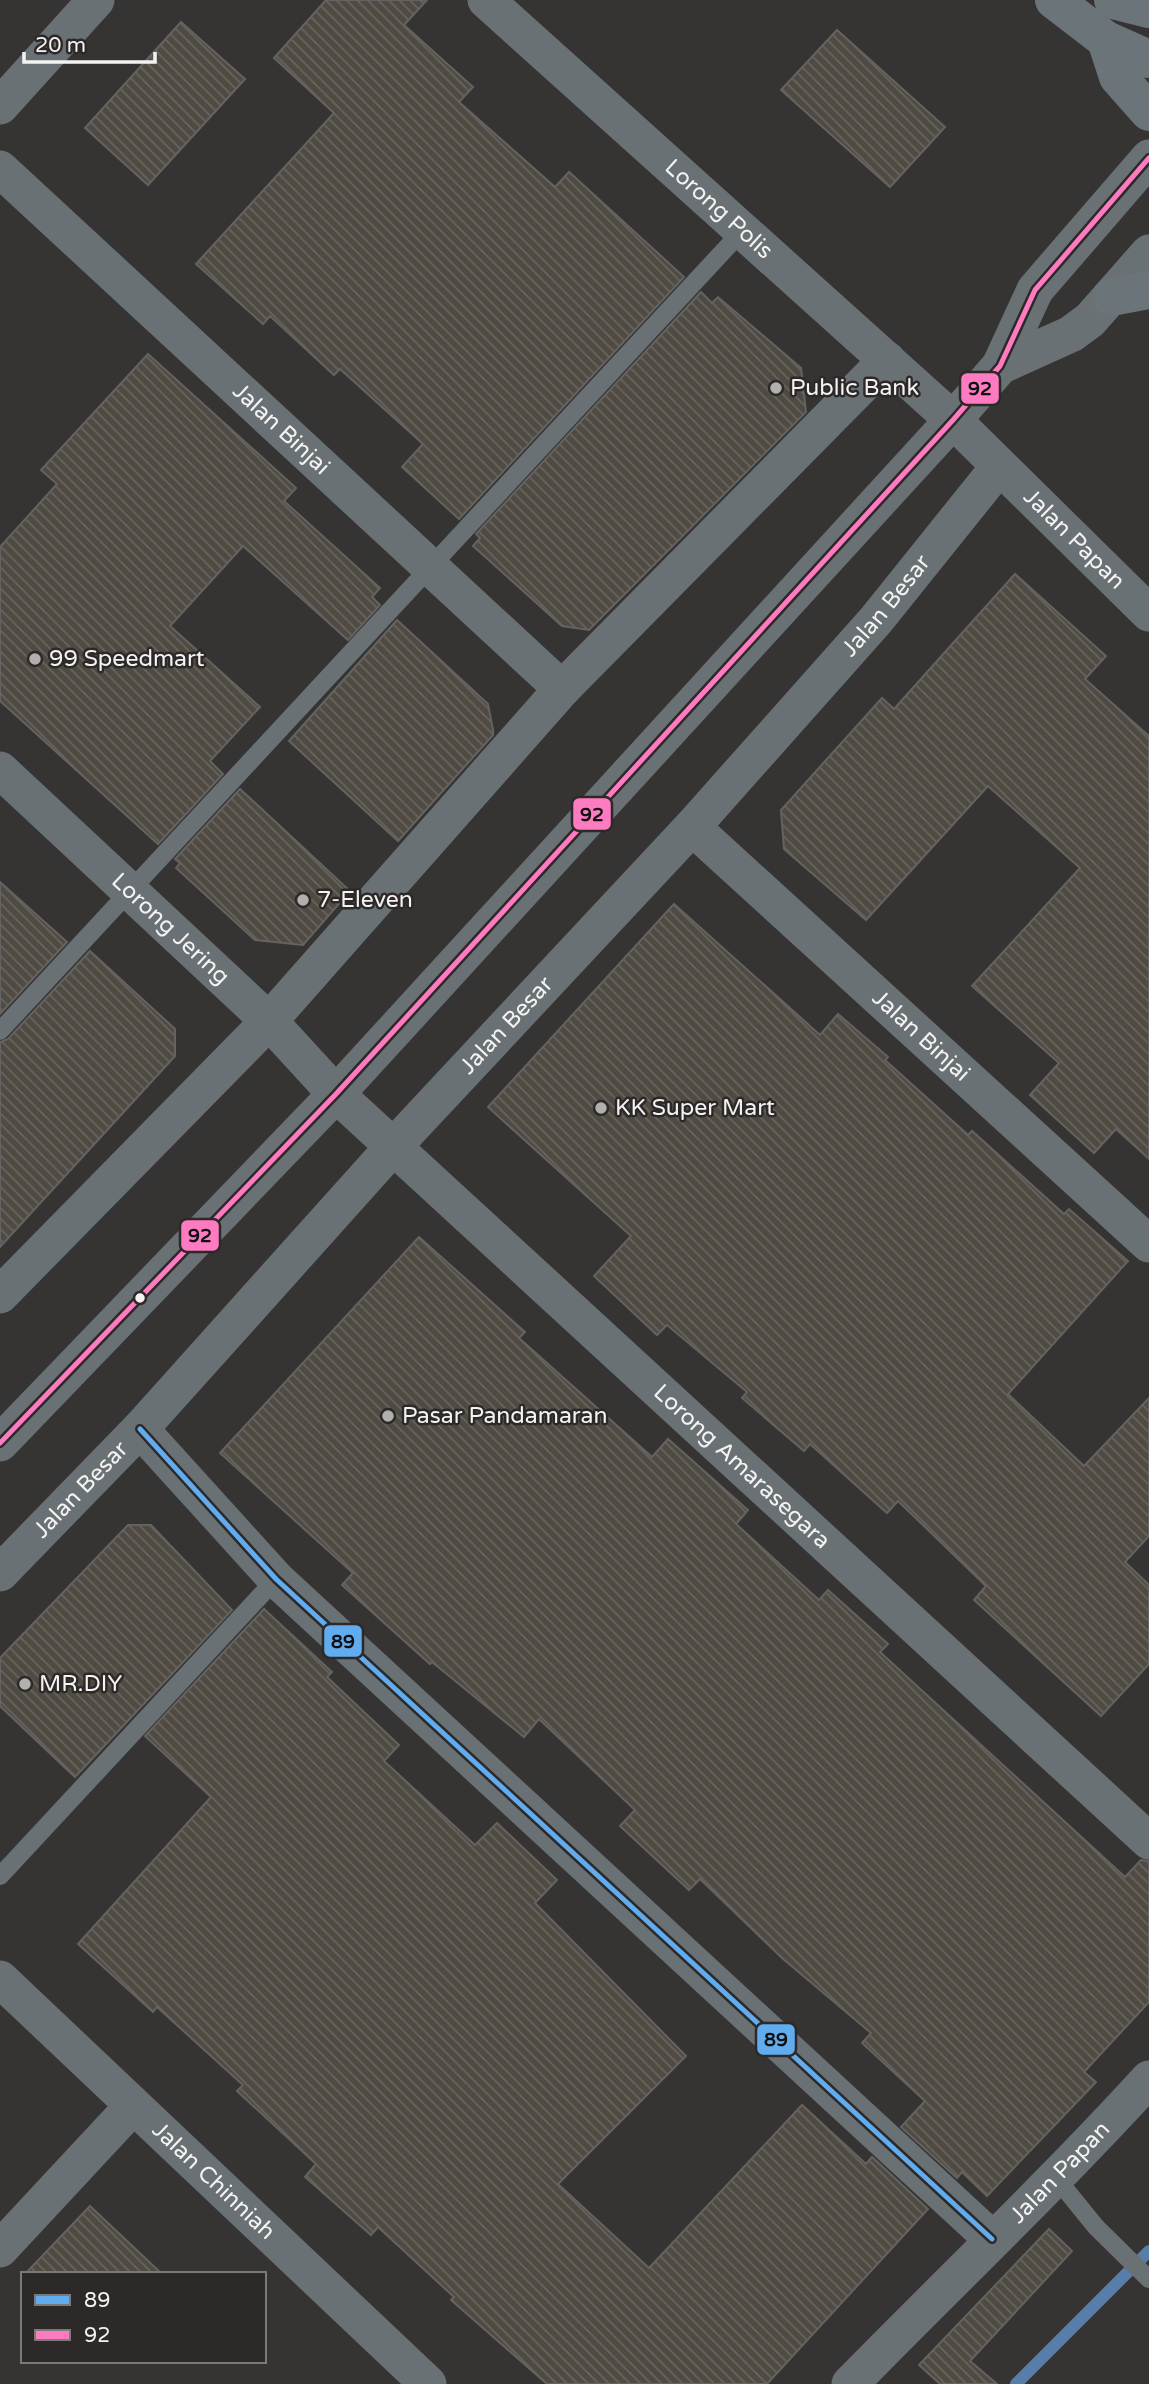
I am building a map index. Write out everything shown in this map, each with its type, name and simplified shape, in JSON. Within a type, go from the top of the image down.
[{"type":"street","points":[[0,106],[96,0]]},
{"type":"street","name":"Lorong Polis","points":[[486,0],[953,420]]},
{"type":"street","points":[[1054,0],[1106,40],[1149,59]]},
{"type":"street","points":[[1113,0],[1149,9]]},
{"type":"street","points":[[1106,40],[1118,77],[1149,112]]},
{"type":"street","points":[[0,1443],[336,1094],[953,420],[1000,366],[1035,290],[1149,158]]},
{"type":"street","name":"Jalan Binjai","points":[[0,169],[562,689]]},
{"type":"street","points":[[1000,366],[1071,334],[1111,297],[1149,253]]},
{"type":"street","points":[[1111,297],[1149,290]]},
{"type":"street","points":[[0,1295],[269,1021],[562,689],[887,360]]},
{"type":"street","name":"Jalan Papan","points":[[953,420],[998,468],[1149,613]]},
{"type":"street","name":"Jalan Besar","points":[[0,1573],[140,1429],[393,1147],[692,827],[876,620],[998,468]]},
{"type":"street","name":"Lorong Jering","points":[[0,770],[269,1021],[336,1094]]},
{"type":"street","name":"Jalan Binjai","points":[[692,827],[1149,1244]]},
{"type":"street","name":"Lorong Amarasegara","points":[[336,1094],[1149,1842]]},
{"type":"street","points":[[140,1429],[276,1579],[992,2239]]},
{"type":"street","name":"Jalan Chinniah","points":[[0,1979],[428,2384]]},
{"type":"street","name":"Jalan Papan","points":[[850,2384],[992,2239],[1057,2179],[1149,2079]]},
{"type":"street","points":[[0,2249],[134,2105]]},
{"type":"lane","points":[[0,1031],[743,230]]},
{"type":"lane","points":[[0,1876],[276,1579]]},
{"type":"lane","points":[[1057,2179],[1096,2227],[1149,2279]]},
{"type":"building","points":[[326,0],[427,0],[404,25],[473,87],[459,102],[555,187],[569,172],[684,277],[459,519],[402,467],[423,444],[340,369],[334,375],[270,316],[263,324],[196,264],[334,113],[274,58]]},
{"type":"building","points":[[181,22],[245,79],[148,185],[85,128]]},
{"type":"building","points":[[837,30],[945,127],[890,187],[781,90]]},
{"type":"building","points":[[701,292],[712,303],[718,297],[801,368],[806,412],[589,630],[562,626],[473,546],[480,538],[476,534]]},
{"type":"building","points":[[148,354],[296,488],[284,501],[380,588],[372,597],[380,605],[348,640],[243,546],[170,626],[260,707],[210,761],[223,774],[158,844],[0,701],[0,547],[57,484],[41,470]]},
{"type":"building","points":[[1015,574],[1106,656],[1085,679],[1149,736],[1149,1159],[1116,1129],[1094,1153],[1030,1095],[1059,1063],[972,986],[1080,868],[988,786],[866,920],[784,849],[781,810],[882,698],[894,709]]},
{"type":"building","points":[[397,620],[488,704],[493,730],[493,735],[398,841],[289,741]]},
{"type":"building","points":[[240,789],[350,891],[303,945],[255,940],[176,868],[180,863],[175,859]]},
{"type":"building","points":[[0,882],[67,942],[0,1014]]},
{"type":"building","points":[[674,904],[820,1035],[838,1014],[888,1057],[885,1060],[968,1135],[972,1131],[1064,1214],[1069,1209],[1128,1261],[1008,1394],[1084,1466],[1149,1398],[1149,1536],[1125,1562],[1149,1585],[1149,1664],[1101,1716],[974,1600],[986,1586],[898,1501],[887,1513],[810,1444],[804,1451],[742,1398],[747,1392],[667,1325],[657,1335],[594,1276],[631,1236],[488,1107]]},
{"type":"building","points":[[90,951],[175,1029],[175,1056],[0,1247],[0,1042],[8,1039]]},
{"type":"building","points":[[419,1237],[525,1332],[519,1338],[652,1457],[668,1439],[748,1510],[736,1524],[819,1600],[828,1590],[888,1644],[880,1652],[1125,1877],[1141,1860],[1149,1861],[1149,2002],[1084,2072],[1096,2082],[987,2196],[962,2172],[957,2178],[901,2127],[925,2101],[862,2043],[871,2033],[782,1958],[700,1879],[689,1890],[620,1826],[635,1810],[539,1719],[524,1737],[432,1662],[430,1664],[342,1585],[353,1573],[220,1453]]},
{"type":"building","points":[[128,1525],[151,1525],[232,1610],[75,1777],[0,1706],[0,1658]]},
{"type":"building","points":[[264,1609],[332,1672],[327,1677],[399,1745],[384,1761],[475,1845],[497,1823],[557,1880],[535,1903],[686,2056],[558,2184],[649,2268],[802,2105],[866,2164],[872,2157],[928,2209],[767,2384],[547,2384],[451,2300],[454,2297],[378,2227],[371,2235],[305,2177],[316,2164],[237,2091],[243,2085],[157,2007],[153,2012],[78,1944],[211,1797],[145,1736]]},
{"type":"building","points":[[90,2206],[160,2272],[27,2272]]},
{"type":"building","points":[[1049,2229],[1072,2251],[970,2361],[997,2384],[940,2384],[919,2365]]},
{"type":"waterway","points":[[1016,2384],[1149,2251]]},
{"type":"transit line","name":"92","points":[[0,1443],[336,1094],[953,420],[1000,366],[1035,290],[1149,158]]},
{"type":"transit line","name":"89","points":[[140,1429],[276,1579],[992,2239]]},
{"type":"place","name":"Public Bank","points":[[776,388]]},
{"type":"place","name":"99 Speedmart","points":[[35,659]]},
{"type":"place","name":"7-Eleven","points":[[303,900]]},
{"type":"place","name":"KK Super Mart","points":[[601,1108]]},
{"type":"place","name":"Pasar Pandamaran","points":[[388,1416]]},
{"type":"place","name":"MR.DIY","points":[[25,1684]]}]
